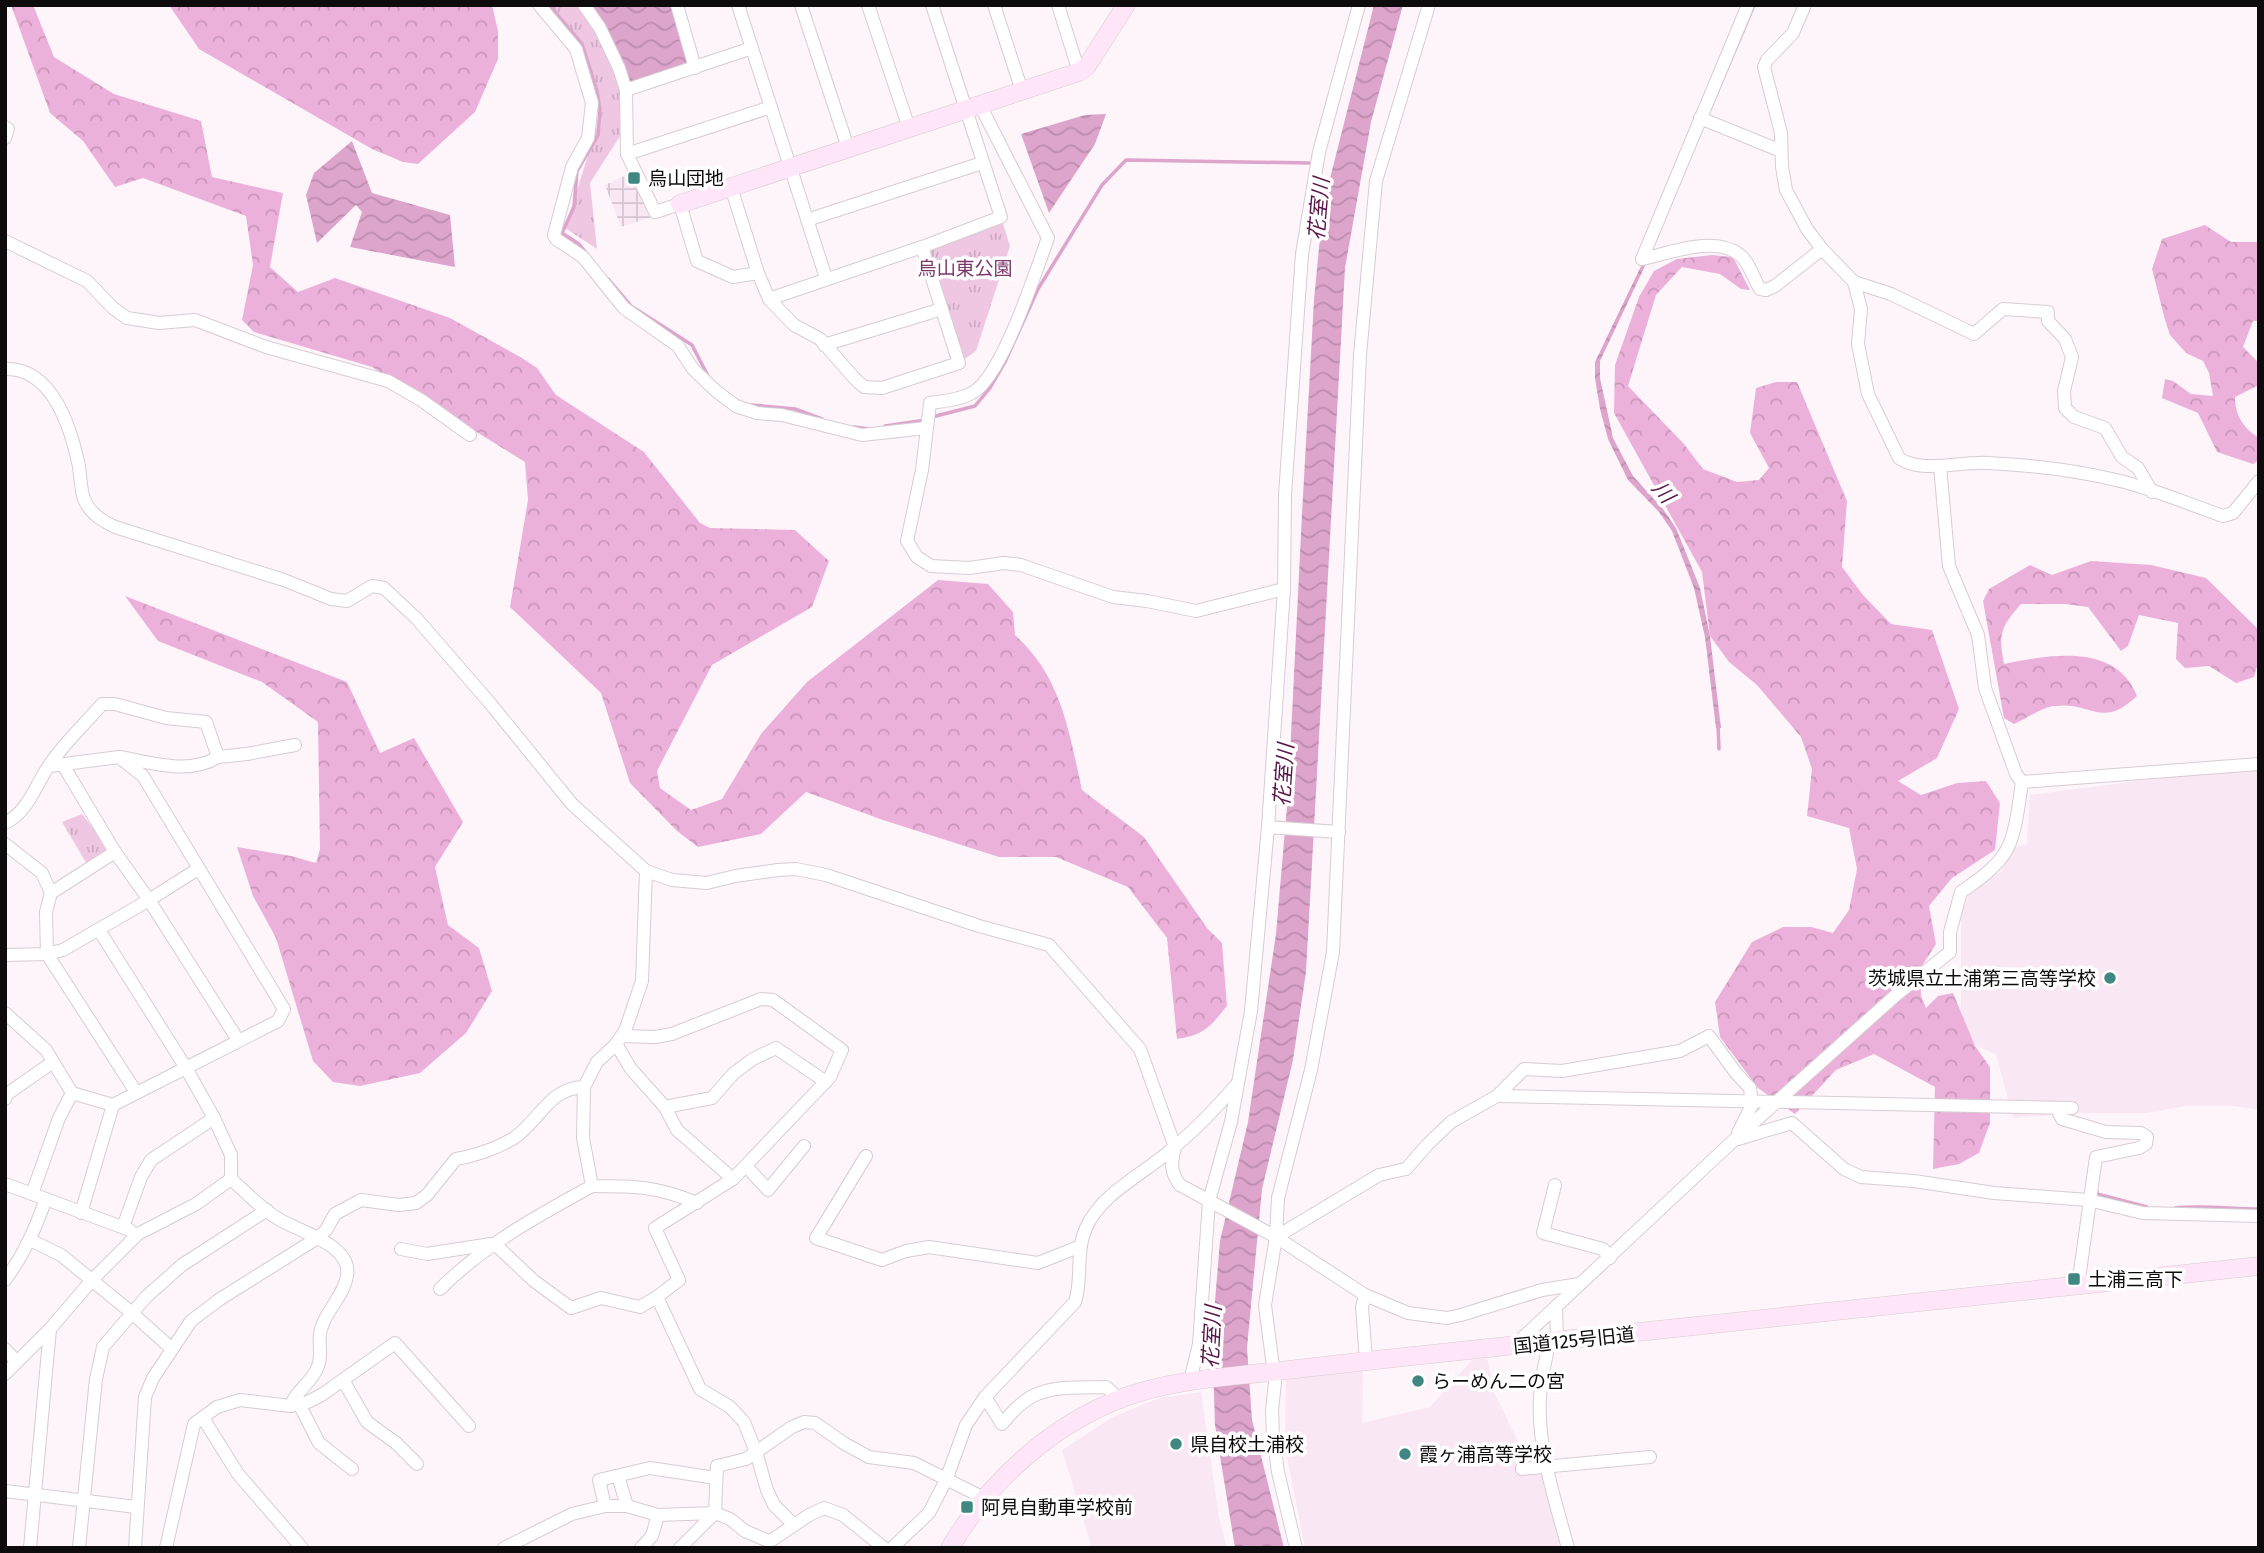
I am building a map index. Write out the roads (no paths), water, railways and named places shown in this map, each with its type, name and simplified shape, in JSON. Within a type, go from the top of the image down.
[{"type":"street","points":[[539,5],[576,49],[592,103],[588,138],[572,167],[554,236],[556,239],[583,257],[624,308],[678,346],[693,369],[736,406],[757,413],[782,415],[862,435],[926,428]]},
{"type":"street","points":[[584,5],[605,37],[619,68],[626,90],[626,153],[655,212],[1079,72],[1087,66],[1124,7]]},
{"type":"street","points":[[677,5],[695,68]]},
{"type":"street","points":[[738,5],[826,278]]},
{"type":"street","points":[[801,5],[848,148]]},
{"type":"street","points":[[868,5],[909,128]]},
{"type":"street","points":[[932,5],[972,107],[1048,239],[1003,355],[975,392],[930,403],[922,470],[907,541],[917,557],[931,566],[969,568],[1004,563],[1021,565],[1113,597],[1195,611],[1284,589]]},
{"type":"street","points":[[994,5],[1022,91]]},
{"type":"street","points":[[1058,5],[1079,72]]},
{"type":"street","points":[[1197,1380],[1214,1204],[1251,1011],[1268,827],[1284,589],[1285,495],[1302,254],[1319,152],[1359,5]]},
{"type":"street","points":[[1296,1548],[1278,1472],[1273,1436],[1265,1306],[1278,1198],[1311,1070],[1333,952],[1360,355],[1376,181],[1429,5]]},
{"type":"street","points":[[1748,5],[1642,259],[1701,247],[1728,247],[1743,257],[1760,289],[1766,290],[1822,249]]},
{"type":"street","points":[[1805,5],[1793,33],[1767,60],[1764,67],[1781,133],[1786,190],[1807,229],[1854,282],[1891,294],[1974,334],[2003,309],[2048,312],[2048,321],[2065,339],[2072,357],[2064,391],[2065,408],[2074,417],[2105,428],[2122,457],[2138,468],[2152,492]]},
{"type":"street","points":[[626,90],[752,48]]},
{"type":"street","points":[[626,153],[771,107]]},
{"type":"street","points":[[769,299],[1001,217],[982,163],[972,107]]},
{"type":"street","points":[[1700,118],[1781,151]]},
{"type":"street","points":[[5,127],[8,129],[5,138]]},
{"type":"street","points":[[807,220],[982,163]]},
{"type":"street","points":[[731,187],[769,299],[794,325],[820,340],[864,387],[883,388],[959,363],[922,247]]},
{"type":"street","points":[[680,204],[697,261],[733,277],[758,273]]},
{"type":"street","points":[[5,241],[88,281],[127,318],[159,323],[195,320],[266,347],[388,381],[421,400],[470,435]]},
{"type":"street","points":[[1854,282],[1861,309],[1858,344],[1868,394],[1899,458],[1908,464],[1940,466],[1977,463],[2031,466],[2116,480],[2223,516],[2233,513],[2259,481]]},
{"type":"street","points":[[824,345],[942,309]]},
{"type":"street","points":[[5,369],[18,368],[40,380],[57,399],[78,461],[85,500],[97,518],[116,527],[284,580],[331,599],[346,601],[372,586],[384,588],[435,640],[572,804],[646,871],[672,880],[707,883],[735,876],[796,869],[826,875],[979,926],[1049,945],[1140,1049],[1175,1147],[1171,1163],[1172,1175],[1180,1185],[1272,1234],[1365,1295],[1408,1313],[1447,1318],[1542,1290],[1579,1284]]},
{"type":"street","points":[[1515,1346],[1734,1140],[1896,995],[1950,952],[1950,932],[1961,892],[1982,878],[2006,851],[2017,815],[2022,782],[2016,774],[1985,688],[1978,635],[1950,566],[1940,466]]},
{"type":"street","points":[[5,823],[14,819],[31,799],[49,766],[102,704],[115,704],[166,718],[206,722],[218,757]]},
{"type":"street","points":[[49,766],[119,757],[184,767],[206,765],[218,757],[295,745]]},
{"type":"street","points":[[81,1213],[113,1105],[278,1021],[284,1009],[143,776],[119,757]]},
{"type":"street","points":[[2022,782],[2259,764]]},
{"type":"street","points":[[63,765],[115,852],[149,900],[238,1041]]},
{"type":"street","points":[[1268,827],[1339,832]]},
{"type":"street","points":[[5,844],[42,873],[51,893],[46,912],[47,954],[136,1092]]},
{"type":"street","points":[[51,893],[115,852]]},
{"type":"street","points":[[5,955],[47,954],[63,950],[198,869]]},
{"type":"street","points":[[592,1186],[583,1138],[584,1087],[597,1062],[619,1040],[642,981],[646,871]]},
{"type":"street","points":[[99,930],[186,1068],[214,1118],[231,1154],[231,1179],[277,1219],[319,1237],[345,1260],[348,1272],[318,1338],[321,1358],[318,1369],[292,1401],[319,1443],[352,1469]]},
{"type":"street","points":[[401,1249],[427,1254],[491,1244],[571,1308],[601,1298],[640,1307],[679,1280],[655,1228],[733,1179],[826,1082],[842,1050],[773,1000],[761,999],[672,1034],[619,1040]]},
{"type":"street","points":[[5,1013],[46,1050],[72,1093],[113,1105]]},
{"type":"street","points":[[1272,1234],[1378,1175],[1406,1169],[1451,1122],[1497,1096],[1524,1069],[1562,1071],[1680,1051],[1709,1036],[1750,1088],[1752,1105],[1734,1140]]},
{"type":"street","points":[[619,1040],[631,1069],[666,1107],[677,1130],[733,1179]]},
{"type":"street","points":[[666,1107],[712,1098],[733,1074],[753,1059],[775,1048],[826,1082]]},
{"type":"street","points":[[6,1095],[53,1062]]},
{"type":"street","points":[[892,1548],[929,1513],[946,1480],[966,1425],[985,1397],[1075,1302],[1080,1287],[1081,1246],[1085,1228],[1102,1203],[1175,1147],[1239,1081]]},
{"type":"street","points":[[135,1548],[145,1397],[153,1378],[191,1321],[220,1299],[319,1237],[335,1214],[361,1200],[399,1205],[416,1203],[456,1159],[513,1139],[537,1118],[554,1096],[584,1087]]},
{"type":"street","points":[[32,1194],[59,1118],[72,1093]]},
{"type":"street","points":[[1497,1096],[2072,1108]]},
{"type":"street","points":[[2059,1113],[2062,1119],[2106,1132],[2141,1133],[2147,1137],[2146,1144],[2139,1148],[2096,1157],[2078,1286]]},
{"type":"street","points":[[123,1227],[141,1177],[151,1160],[214,1118]]},
{"type":"street","points":[[1734,1140],[1792,1123],[1844,1170],[1861,1177],[1914,1181],[1994,1193],[2088,1200],[2143,1213],[2259,1216]]},
{"type":"street","points":[[746,1166],[768,1190],[804,1146]]},
{"type":"street","points":[[866,1156],[816,1238],[882,1260],[906,1251],[929,1247],[1038,1263],[1081,1246]]},
{"type":"street","points":[[5,1374],[138,1234],[196,1204],[231,1179]]},
{"type":"street","points":[[5,1184],[138,1234]]},
{"type":"street","points":[[1555,1185],[1543,1233],[1603,1250],[1610,1258]]},
{"type":"street","points":[[440,1289],[491,1244],[592,1186],[643,1186],[697,1203]]},
{"type":"street","points":[[5,1280],[20,1260],[46,1199]]},
{"type":"street","points":[[79,1548],[96,1379],[103,1347],[146,1297],[182,1265],[267,1210]]},
{"type":"street","points":[[30,1240],[61,1255],[172,1349]]},
{"type":"street","name":"国道125号旧道","points":[[950,1548],[984,1498],[1015,1466],[1059,1432],[1121,1399],[1197,1380],[2259,1266]]},
{"type":"street","points":[[1365,1295],[1362,1307],[1366,1361]]},
{"type":"street","points":[[657,1297],[700,1389],[730,1407],[744,1422],[774,1505],[794,1525]]},
{"type":"street","points":[[1556,1306],[1553,1342],[1540,1394],[1540,1412],[1546,1468],[1568,1548]]},
{"type":"street","points":[[30,1548],[50,1329]]},
{"type":"street","points":[[166,1548],[194,1424],[217,1406],[240,1400],[295,1405],[323,1394],[395,1343],[469,1426]]},
{"type":"street","points":[[5,1349],[17,1362]]},
{"type":"street","points":[[343,1380],[367,1422],[396,1443],[417,1464]]},
{"type":"street","points":[[985,1397],[1002,1424],[1027,1399],[1057,1389],[1106,1387],[1121,1399]]},
{"type":"street","points":[[203,1418],[238,1474],[302,1548]]},
{"type":"street","points":[[680,1548],[715,1513],[717,1466],[747,1459],[792,1427],[804,1422],[815,1423],[869,1457],[914,1463],[984,1498]]},
{"type":"street","points":[[1522,1469],[1650,1457]]},
{"type":"street","points":[[605,1506],[599,1480],[650,1468],[716,1478]]},
{"type":"street","points":[[618,1476],[627,1506]]},
{"type":"street","points":[[5,1491],[136,1507]]},
{"type":"street","points":[[503,1548],[572,1514],[605,1506],[627,1506],[658,1515],[715,1513],[766,1540],[772,1540],[824,1508],[843,1515],[884,1548]]},
{"type":"street","points":[[641,1548],[652,1536],[658,1515]]},
{"type":"water","points":[[588,5],[674,5],[694,70],[623,91]]},
{"type":"water","name":"花室川","points":[[1374,5],[1403,5],[1371,122],[1345,268],[1306,972],[1293,1060],[1262,1189],[1247,1348],[1252,1420],[1284,1548],[1235,1548],[1215,1425],[1212,1337],[1220,1241],[1248,1122],[1276,934],[1288,795],[1314,300],[1323,206]]},
{"type":"water","points":[[1750,5],[1756,5],[1645,266],[1600,361],[1600,378],[1613,438],[1633,476],[1676,528],[1700,588],[1710,636],[1721,728],[1716,728],[1705,637],[1694,588],[1672,531],[1659,512],[1628,480],[1608,439],[1600,409],[1595,362],[1643,262]]},
{"type":"water","points":[[1106,114],[1095,144],[1049,213],[1021,134],[1085,115]]},
{"type":"water","points":[[352,141],[372,193],[450,215],[455,267],[350,247],[362,212],[356,205],[317,243],[306,195],[314,173]]},
{"type":"waterway","points":[[549,5],[582,44],[597,91],[600,110],[598,135],[577,171],[574,207],[562,233],[579,244],[587,254]]},
{"type":"waterway","points":[[932,417],[975,406],[990,388],[1005,362],[1038,289],[1102,185],[1126,160],[1309,163]]},
{"type":"waterway","points":[[608,279],[631,306],[692,345],[708,376]]},
{"type":"waterway","points":[[752,405],[795,409],[822,419]]},
{"type":"waterway","points":[[885,426],[926,420]]},
{"type":"waterway","points":[[854,427],[870,429]]},
{"type":"waterway","name":"川","points":[[1718,724],[1719,749]]},
{"type":"waterway","points":[[2097,1191],[2097,1194],[2147,1207]]},
{"type":"waterway","points":[[2175,1208],[2259,1209]]},
{"type":"place","name":"烏山団地","points":[[634,178]]},
{"type":"place","name":"茨城県立土浦第三高等学校","points":[[2110,978]]},
{"type":"place","name":"土浦三高下","points":[[2074,1279]]},
{"type":"place","name":"らーめん二の宮","points":[[1418,1381]]},
{"type":"place","name":"県自校土浦校","points":[[1176,1444]]},
{"type":"place","name":"霞ヶ浦高等学校","points":[[1405,1454]]},
{"type":"place","name":"阿見自動車学校前","points":[[967,1507]]},
{"type":"park label","name":"烏山東公園","points":[[965,268]]}]
